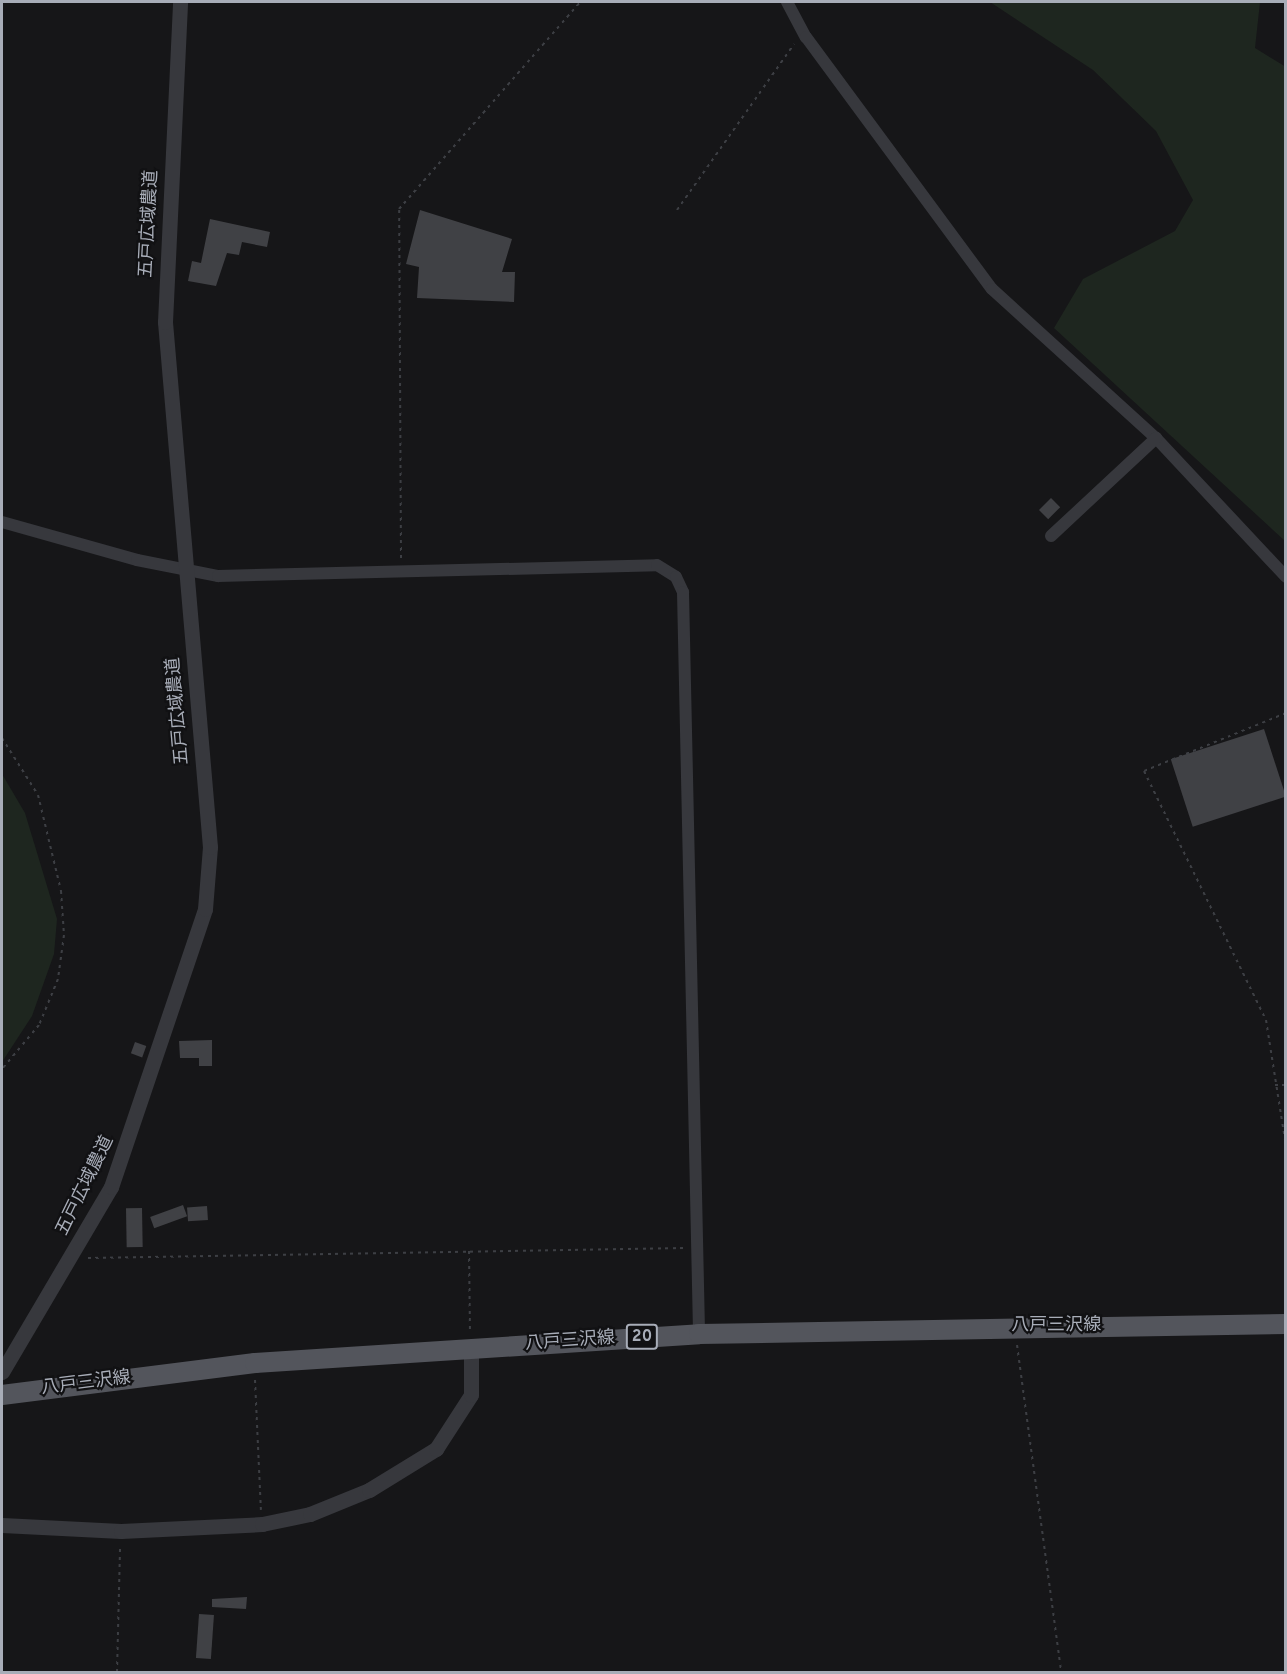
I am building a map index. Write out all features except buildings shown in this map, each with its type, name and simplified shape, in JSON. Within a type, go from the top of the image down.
[{"type":"main road","name":"八戸三沢線","points":[[2,1395],[255,1363],[699,1334],[1016,1326],[1286,1324]]},
{"type":"street","name":"五戸広域農道","points":[[2,1372],[73,1258],[129,1143],[205,909],[210,847],[165,322],[180,2]]},
{"type":"street","points":[[787,2],[806,36],[992,288],[1156,438],[1286,577]]},
{"type":"street","points":[[1051,536],[1156,438]]},
{"type":"street","points":[[2,522],[187,572],[401,572],[657,565],[676,577],[683,592],[699,1334]]},
{"type":"street","points":[[2,1525],[121,1531],[262,1524],[310,1514],[369,1490],[436,1449],[471,1395],[471,1348]]},
{"type":"path","points":[[401,572],[399,208],[580,2]]},
{"type":"path","points":[[677,210],[795,42],[806,36]]},
{"type":"path","points":[[1286,713],[1144,771],[1247,973],[1266,1020],[1286,1146]]},
{"type":"path","points":[[2,738],[38,795],[61,891],[64,935],[58,979],[39,1024],[2,1069]]},
{"type":"path","points":[[1275,1085],[1286,1084]]},
{"type":"path","points":[[73,1258],[697,1247]]},
{"type":"path","points":[[469,1251],[471,1348]]},
{"type":"path","points":[[1016,1326],[1061,1672]]},
{"type":"path","points":[[255,1363],[262,1524]]},
{"type":"path","points":[[117,1672],[121,1531]]},
{"type":"shaded area","points":[[990,2],[1260,2],[1255,48],[1286,67],[1285,541],[1054,328],[1083,279],[1175,231],[1193,200],[1156,131],[1093,70]]},
{"type":"shaded area","points":[[2,774],[25,813],[57,919],[54,954],[32,1016],[2,1062]]}]
